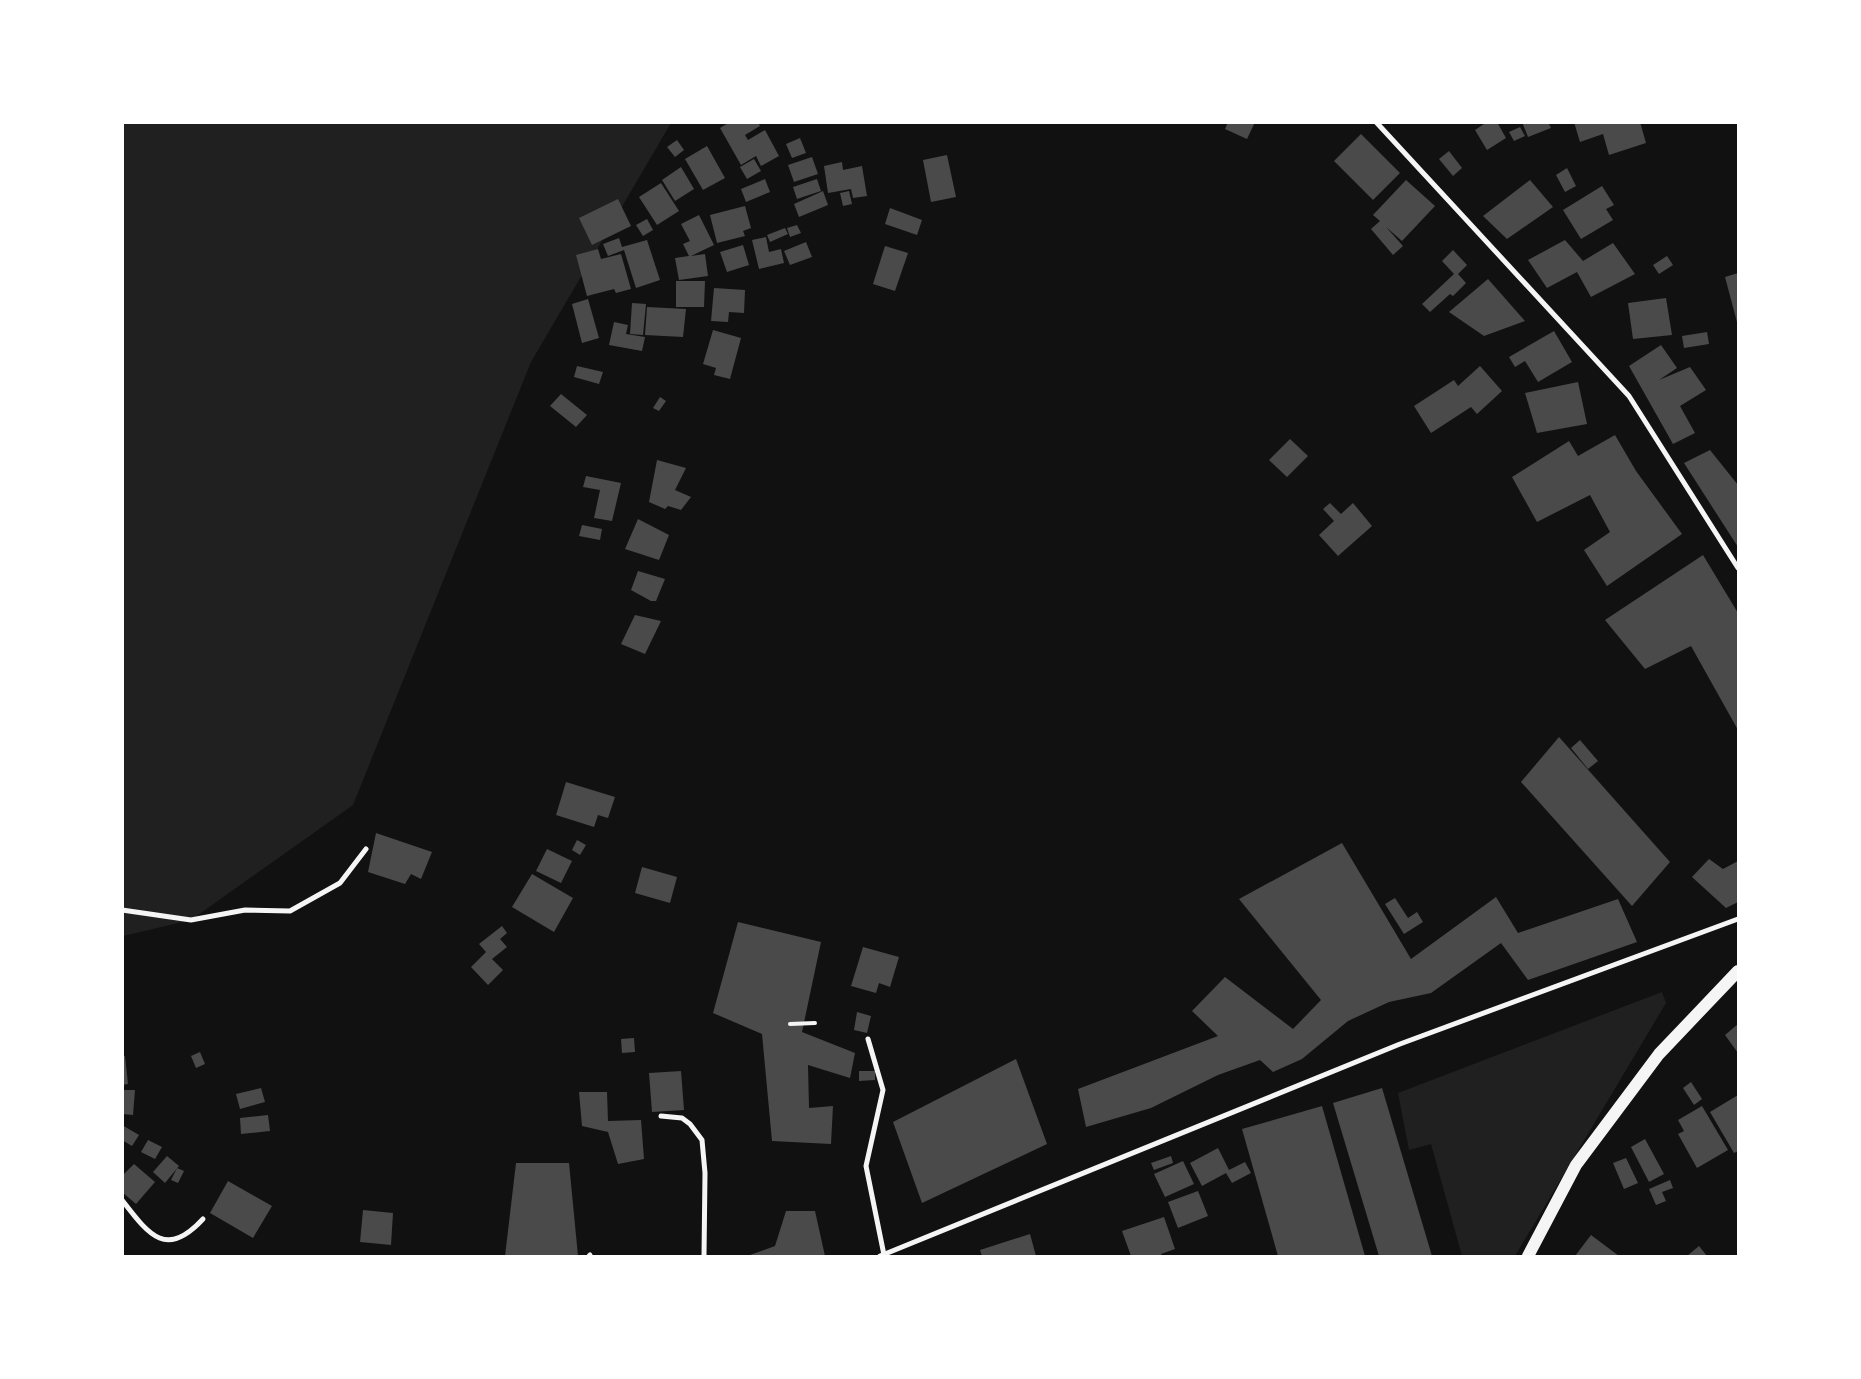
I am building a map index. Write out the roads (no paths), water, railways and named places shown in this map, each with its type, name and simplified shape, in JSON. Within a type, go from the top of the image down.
[{"type":"main road","points":[[1528,1256],[1582,1157],[1658,1054],[1738,971]]},
{"type":"street","points":[[1376,122],[1628,396],[1738,568]]},
{"type":"street","points":[[122,910],[191,920],[244,910],[290,911],[340,883],[366,849]]},
{"type":"street","points":[[868,1039],[883,1090],[866,1166],[882,1256],[1400,1044],[1738,919]]},
{"type":"street","points":[[661,1116],[682,1118],[690,1124],[702,1140],[705,1173],[704,1256]]},
{"type":"street","points":[[122,1200],[140,1223],[161,1240],[173,1241],[190,1232],[203,1219]]},
{"type":"lane","points":[[790,1024],[815,1024]]}]
